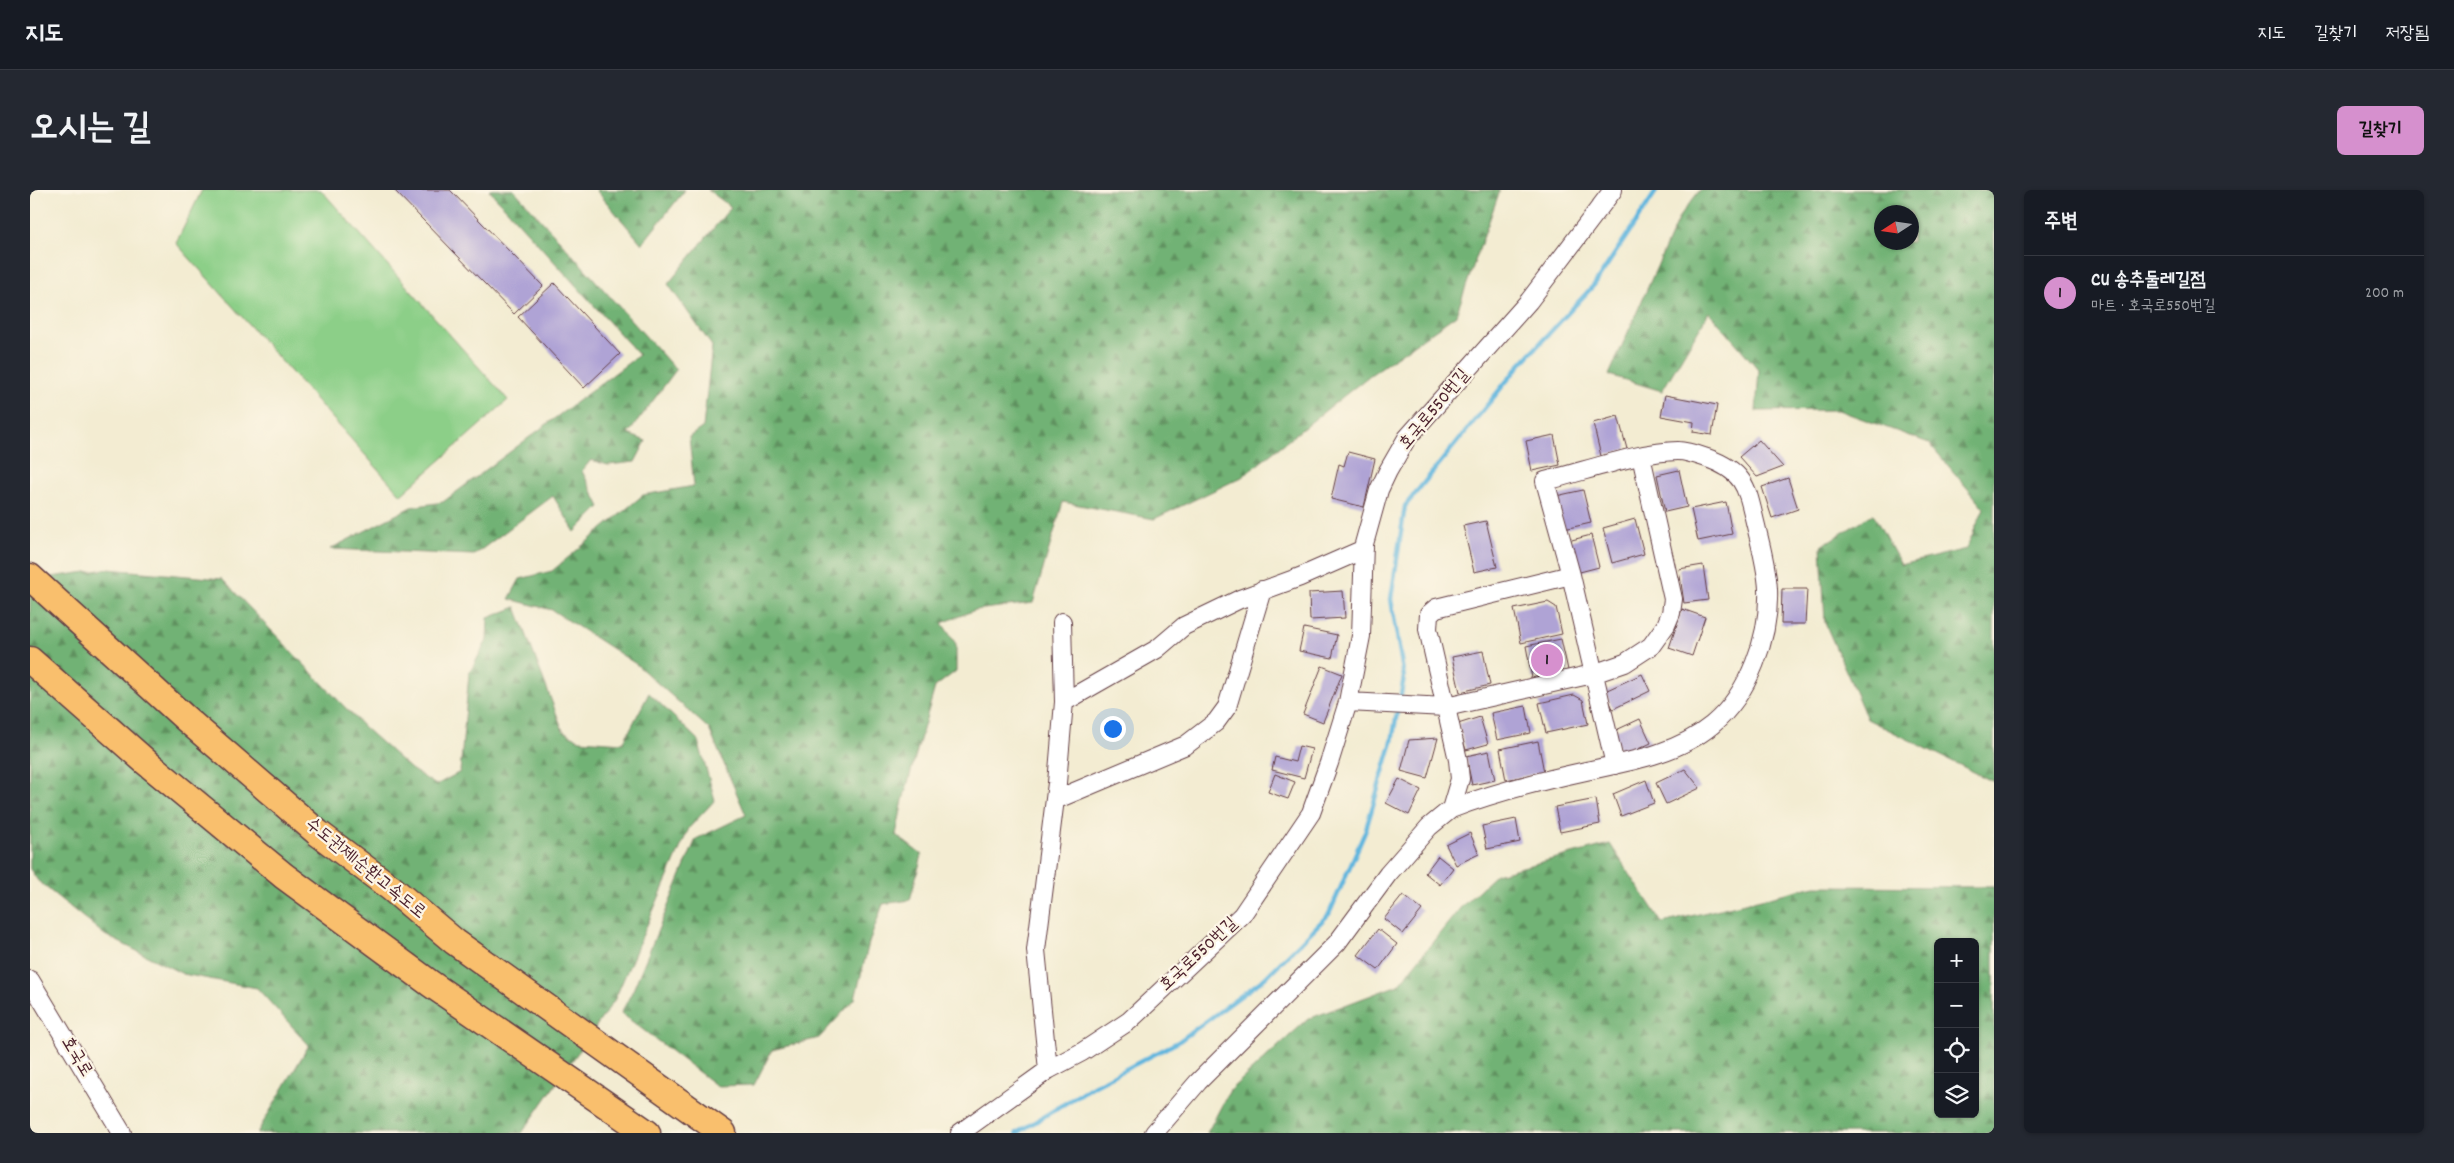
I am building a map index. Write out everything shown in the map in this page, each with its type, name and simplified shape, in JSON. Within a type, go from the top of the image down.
[{"type":"highway","name":"수도권제1순환고속도로","points":[[30,577],[184,718],[318,833],[390,888],[455,942],[574,1029],[723,1133]]},
{"type":"highway","points":[[30,660],[146,762],[284,876],[431,984],[559,1070],[647,1133]]},
{"type":"street","name":"호국로550번길","points":[[960,1133],[1048,1070],[1082,1052],[1129,1021],[1242,915],[1311,813],[1355,703],[1361,636],[1364,549],[1379,490],[1408,438],[1529,301],[1613,190]]},
{"type":"street","points":[[1154,1133],[1204,1076],[1337,943],[1388,874],[1429,826],[1451,808],[1489,795],[1615,765],[1666,750],[1689,740],[1711,726],[1729,709],[1754,664],[1767,608],[1768,589],[1760,539],[1748,490],[1738,477],[1727,468],[1708,458],[1690,453],[1678,451],[1641,456],[1545,481],[1571,575],[1615,765]]},
{"type":"street","points":[[1355,703],[1439,706],[1593,674],[1626,663],[1651,646],[1666,626],[1671,613],[1671,583],[1641,456]]},
{"type":"street","points":[[1064,702],[1157,648],[1184,626],[1262,590],[1300,577],[1364,549]]},
{"type":"street","points":[[1451,808],[1460,779],[1458,760],[1439,706],[1428,628],[1428,618],[1431,612],[1436,608],[1571,575]]},
{"type":"street","points":[[1055,800],[1186,745],[1216,722],[1227,707],[1262,590]]},
{"type":"street","points":[[1048,1070],[1036,950],[1055,800],[1064,702],[1062,622]]},
{"type":"street","name":"호국로","points":[[30,980],[122,1133]]},
{"type":"green space","points":[[202,190],[321,190],[508,400],[401,495],[176,243]]},
{"type":"green space","points":[[489,190],[514,190],[676,370],[628,434],[646,441],[635,462],[608,465],[591,460],[582,471],[600,507],[575,532],[553,496],[474,555],[330,549],[411,507],[443,502],[639,355]]},
{"type":"green space","points":[[596,190],[685,190],[642,244]]},
{"type":"green space","points":[[708,190],[1500,190],[1456,315],[1369,376],[1242,477],[1154,519],[1063,502],[1033,603],[975,610],[942,623],[956,644],[956,671],[935,687],[903,800],[896,835],[922,855],[910,900],[883,904],[869,943],[855,999],[819,1038],[772,1050],[754,1085],[717,1086],[621,1013],[633,990],[696,839],[746,815],[709,729],[636,664],[552,610],[509,599],[520,579],[552,571],[643,495],[694,486],[689,437],[703,427],[712,346],[668,284],[731,207]]},
{"type":"green space","points":[[1700,190],[1994,190],[1994,782],[1867,719],[1825,623],[1821,546],[1873,514],[1901,565],[1966,549],[1984,508],[1929,443],[1838,410],[1756,411],[1759,370],[1709,312],[1662,391],[1609,375],[1679,217]]},
{"type":"green space","points":[[108,569],[222,579],[364,727],[411,769],[436,785],[460,772],[469,674],[487,640],[488,618],[516,607],[563,731],[580,740],[623,743],[649,693],[698,740],[715,800],[689,828],[615,999],[522,1133],[257,1133],[309,1045],[257,988],[183,974],[105,935],[38,881],[30,869],[30,580]]},
{"type":"green space","points":[[1610,844],[1662,923],[1815,886],[1994,887],[1994,1133],[1207,1133],[1230,1090],[1308,1019],[1398,985],[1461,907],[1496,874]]},
{"type":"building","points":[[394,190],[450,190],[543,286],[514,314]]},
{"type":"building","points":[[554,283],[620,354],[584,388],[518,317]]},
{"type":"building","points":[[1665,395],[1717,405],[1712,435],[1693,432],[1694,422],[1661,416]]},
{"type":"building","points":[[1618,416],[1627,449],[1601,456],[1593,423]]},
{"type":"building","points":[[1554,435],[1560,465],[1532,471],[1526,441]]},
{"type":"building","points":[[1759,440],[1783,467],[1757,477],[1739,457]]},
{"type":"building","points":[[1348,452],[1375,459],[1364,507],[1331,499],[1339,464],[1344,466]]},
{"type":"building","points":[[1679,470],[1687,507],[1665,512],[1657,475]]},
{"type":"building","points":[[1788,478],[1798,509],[1772,518],[1762,487]]},
{"type":"building","points":[[1583,490],[1591,523],[1564,529],[1556,496]]},
{"type":"building","points":[[1726,502],[1732,534],[1698,541],[1691,509]]},
{"type":"building","points":[[1635,519],[1644,554],[1612,563],[1603,528]]},
{"type":"building","points":[[1486,521],[1497,567],[1474,572],[1463,526]]},
{"type":"building","points":[[1591,535],[1599,567],[1576,573],[1568,541]]},
{"type":"building","points":[[1703,565],[1708,600],[1684,603],[1679,569]]},
{"type":"building","points":[[1782,589],[1807,589],[1805,624],[1781,624]]},
{"type":"building","points":[[1343,591],[1345,618],[1310,620],[1309,593]]},
{"type":"building","points":[[1548,602],[1556,607],[1562,634],[1521,643],[1514,609]]},
{"type":"building","points":[[1682,609],[1705,617],[1692,656],[1669,648]]},
{"type":"building","points":[[1304,628],[1337,635],[1332,658],[1299,651]]},
{"type":"building","points":[[1561,639],[1568,670],[1532,678],[1526,646]]},
{"type":"building","points":[[1483,651],[1490,685],[1460,692],[1452,657]]},
{"type":"building","points":[[1322,666],[1342,674],[1323,722],[1303,714]]},
{"type":"building","points":[[1642,674],[1650,691],[1613,709],[1605,691]]},
{"type":"building","points":[[1574,695],[1583,700],[1588,724],[1546,733],[1539,703]]},
{"type":"building","points":[[1526,706],[1531,733],[1497,740],[1491,713]]},
{"type":"building","points":[[1480,717],[1488,744],[1466,750],[1458,724]]},
{"type":"building","points":[[1640,719],[1651,743],[1623,756],[1612,732]]},
{"type":"building","points":[[1438,738],[1427,778],[1401,771],[1409,740]]},
{"type":"building","points":[[1538,741],[1544,772],[1506,780],[1500,749]]},
{"type":"building","points":[[1299,746],[1312,749],[1304,778],[1272,770],[1275,757],[1295,762]]},
{"type":"building","points":[[1489,751],[1495,780],[1472,785],[1466,756]]},
{"type":"building","points":[[1685,769],[1700,788],[1666,804],[1656,783]]},
{"type":"building","points":[[1275,774],[1295,782],[1288,799],[1268,792]]},
{"type":"building","points":[[1399,779],[1421,790],[1409,815],[1386,803]]},
{"type":"building","points":[[1646,780],[1654,803],[1621,816],[1613,794]]},
{"type":"building","points":[[1596,799],[1600,824],[1560,832],[1555,807]]},
{"type":"building","points":[[1516,819],[1520,842],[1487,849],[1482,826]]},
{"type":"building","points":[[1470,833],[1479,854],[1456,865],[1446,845]]},
{"type":"building","points":[[1438,856],[1453,868],[1440,885],[1425,873]]},
{"type":"building","points":[[1403,895],[1422,910],[1403,934],[1384,919]]},
{"type":"building","points":[[1378,929],[1397,944],[1378,970],[1358,955]]},
{"type":"waterway","points":[[1400,700],[1404,677],[1391,599],[1405,506],[1519,366],[1594,285],[1657,190]]},
{"type":"waterway","points":[[1017,1133],[1095,1085],[1178,1042],[1265,978],[1329,914],[1365,832],[1392,742],[1398,707]]},
{"type":"place","name":"CU 송추둘레길점","points":[[1547,660]]}]
